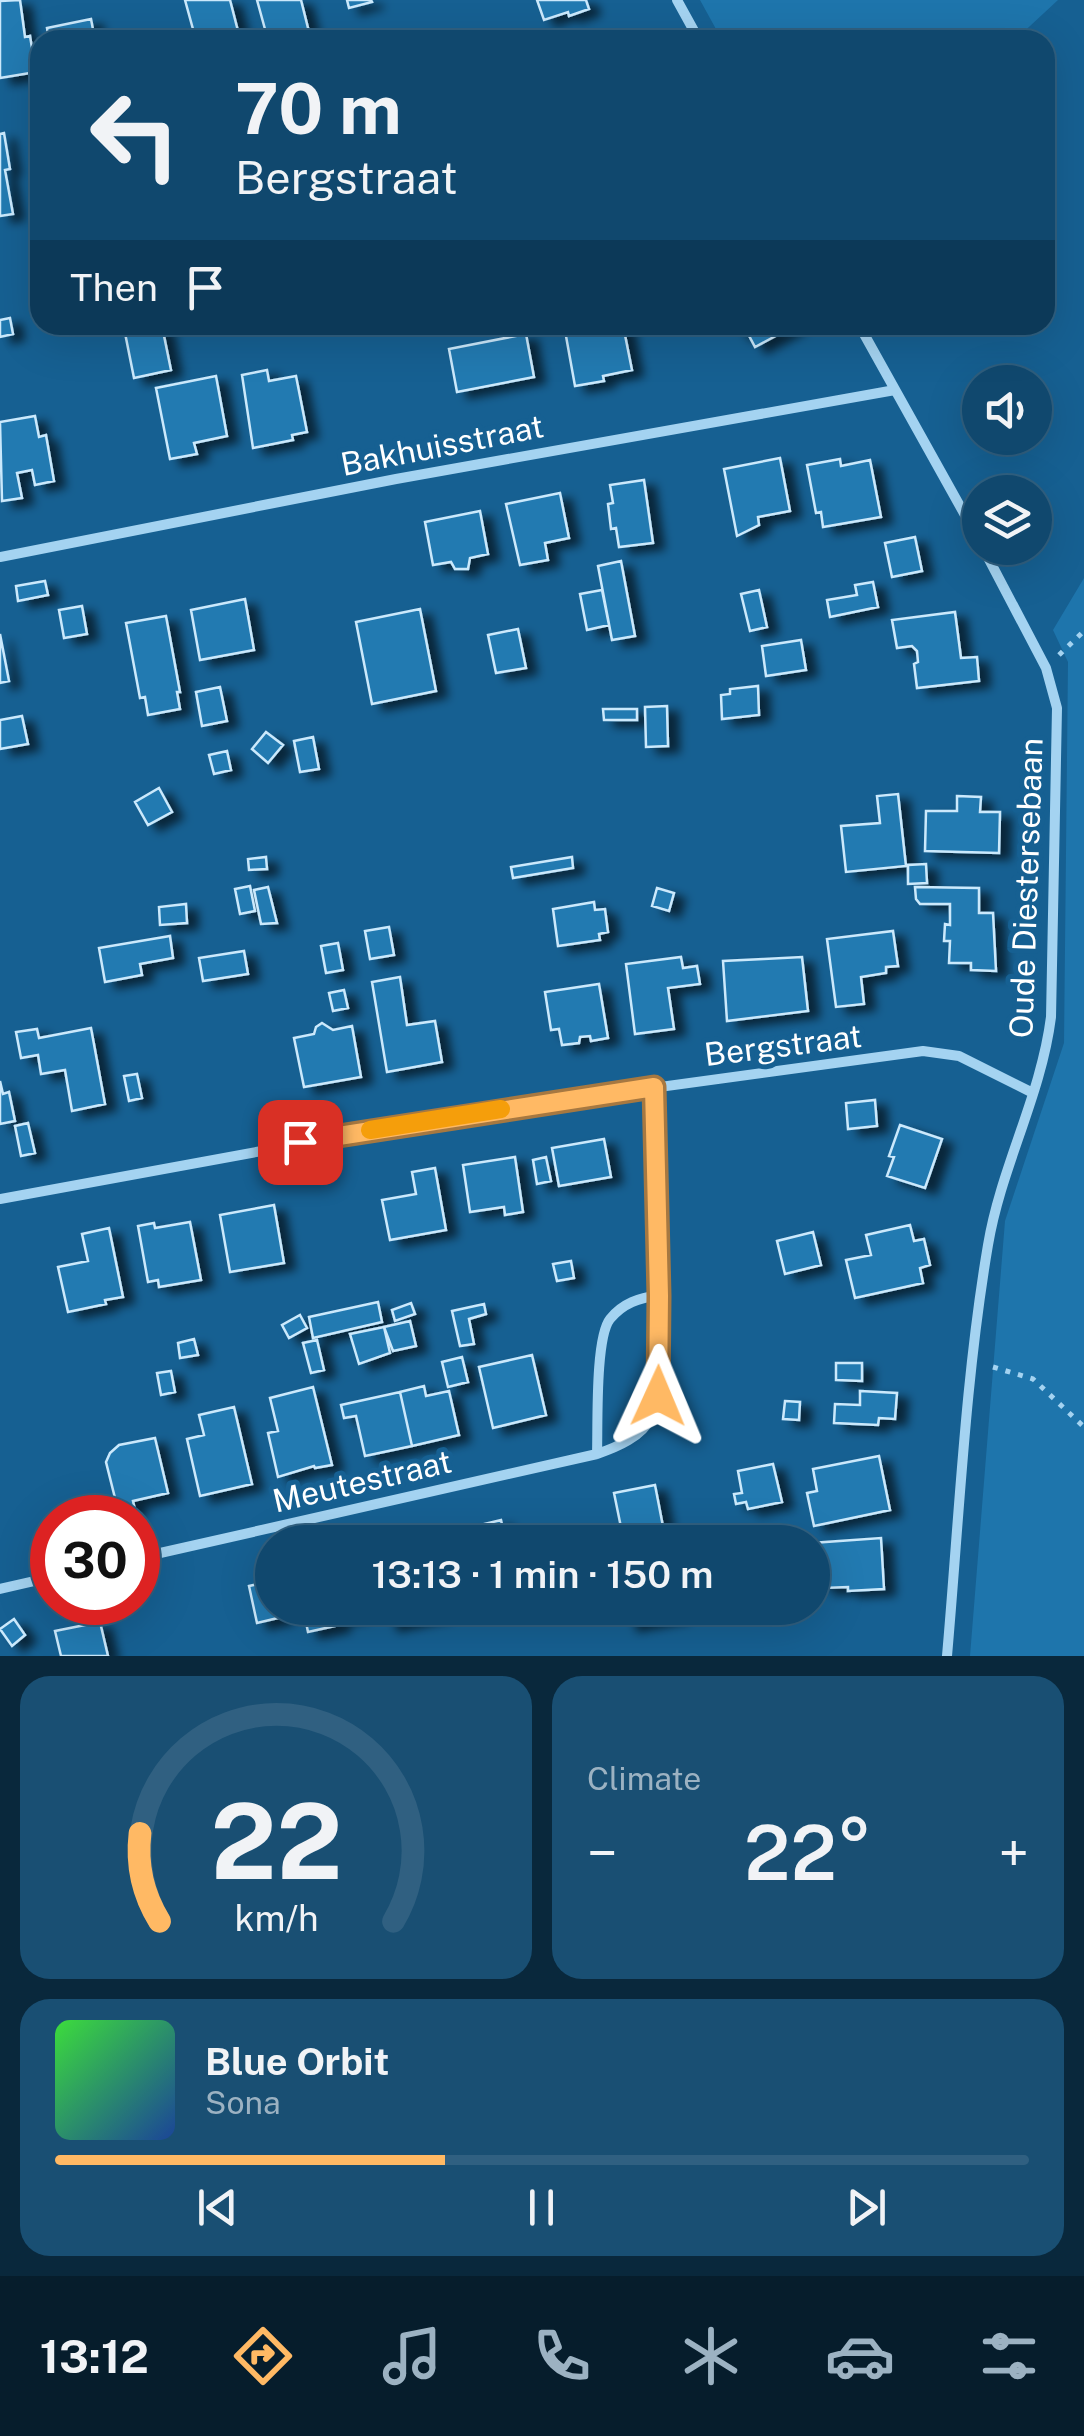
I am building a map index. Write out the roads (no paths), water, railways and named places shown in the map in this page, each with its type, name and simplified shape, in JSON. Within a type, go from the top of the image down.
[{"type":"street","points":[[677,0],[694,30]]},
{"type":"street","name":"Oude Diestersebaan","points":[[865,335],[962,509]]},
{"type":"street","name":"Bakhuisstraat","points":[[0,558],[414,475],[895,390]]},
{"type":"street","name":"Oude Diestersebaan","points":[[947,1656],[973,1360],[994,1216],[1047,1048],[1051,1018],[1056,708],[1046,668],[992,565]]},
{"type":"street","name":"Bergstraat","points":[[0,1199],[337,1135],[654,1087],[942,1051],[1034,1092]]},
{"type":"street","name":"Meutestraat","points":[[160,1553],[597,1454],[622,1445],[652,1416],[658,1396],[654,1087]]},
{"type":"street","points":[[597,1454],[601,1346],[607,1322],[624,1305],[659,1296]]},
{"type":"street","points":[[0,1589],[30,1582]]}]
